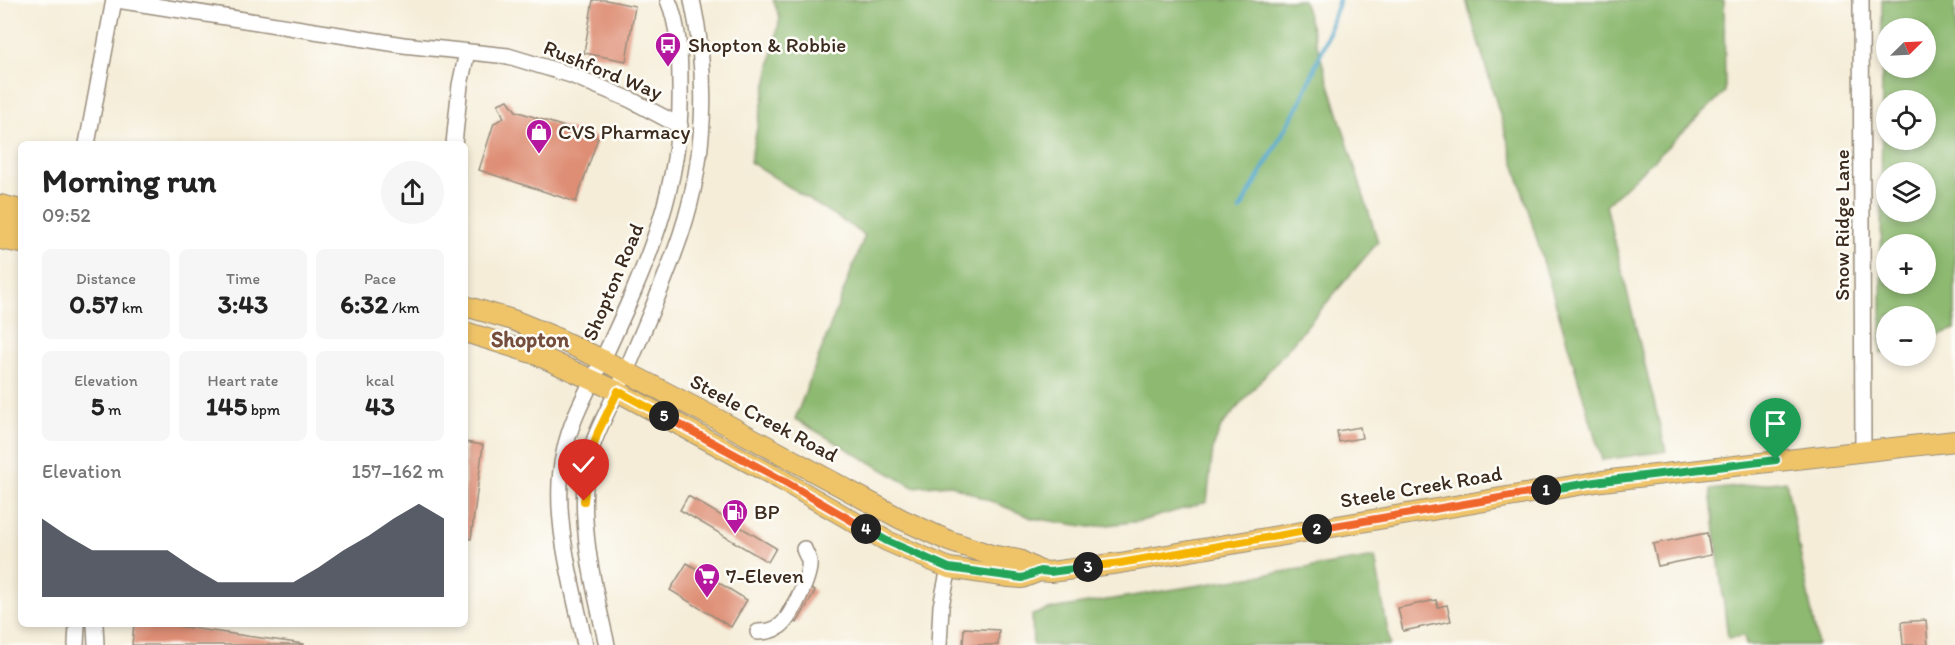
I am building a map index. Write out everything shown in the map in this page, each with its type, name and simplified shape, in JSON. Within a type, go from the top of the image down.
[{"type":"main road","points":[[0,205],[18,209]]},
{"type":"main road","points":[[0,222],[18,225]]},
{"type":"main road","points":[[0,239],[18,242]]},
{"type":"main road","name":"Steele Creek Road","points":[[468,307],[513,320],[603,360],[901,519],[949,541],[991,555],[1018,560],[1040,571],[1050,572],[1120,563],[1602,481],[1955,441]]},
{"type":"main road","name":"Steele Creek Road","points":[[468,333],[535,354],[618,391],[780,479],[887,541],[949,568],[1022,578],[1040,571]]},
{"type":"street","name":"Rushford Way","points":[[115,0],[403,45],[508,56],[571,75],[631,100],[680,126]]},
{"type":"street","points":[[88,141],[115,0]]},
{"type":"street","name":"Shopton Road","points":[[585,645],[562,523],[560,488],[563,453],[574,418],[643,271],[669,195],[680,126],[680,62],[668,0]]},
{"type":"street","points":[[608,645],[598,605],[585,530],[584,501],[588,463],[598,432],[618,391],[681,235],[690,203],[702,124],[702,75],[692,0]]},
{"type":"street","name":"Snow Ridge Lane","points":[[1861,0],[1863,450]]},
{"type":"street","points":[[454,141],[460,85],[467,52]]},
{"type":"street","points":[[758,632],[770,632],[782,625],[805,585],[810,563],[804,549]]},
{"type":"street","points":[[939,645],[941,606],[949,568]]},
{"type":"street","points":[[76,627],[76,645]]},
{"type":"street","points":[[95,627],[96,645]]},
{"type":"green space","points":[[773,0],[1303,0],[1378,242],[1221,427],[1213,448],[1207,502],[1141,521],[1090,527],[1032,518],[949,484],[913,487],[795,419],[865,235],[750,162],[780,18]]},
{"type":"green space","points":[[1466,0],[1724,0],[1725,92],[1606,205],[1666,451],[1602,460]]},
{"type":"green space","points":[[1882,0],[1955,0],[1955,329],[1936,336],[1936,306],[1881,306],[1881,294],[1936,294],[1936,234],[1881,234],[1881,222],[1936,222],[1936,162],[1882,162],[1882,150],[1936,150],[1936,90],[1882,90],[1882,78],[1936,78],[1936,18],[1882,18]]},
{"type":"green space","points":[[1786,481],[1818,645],[1746,645],[1744,636],[1728,638],[1710,490]]},
{"type":"green space","points":[[1375,557],[1390,645],[1033,645],[1032,615],[1051,609]]},
{"type":"building","points":[[593,0],[606,0],[635,6],[626,61],[584,53]]},
{"type":"building","points":[[508,100],[516,111],[598,138],[576,202],[479,170],[494,123],[504,118],[498,104]]},
{"type":"building","points":[[1360,427],[1362,438],[1339,442],[1337,431]]},
{"type":"building","points":[[468,442],[483,445],[471,539],[468,538]]},
{"type":"building","points":[[688,496],[776,548],[768,562],[680,510]]},
{"type":"building","points":[[1707,533],[1711,555],[1658,566],[1653,544]]},
{"type":"building","points":[[687,563],[747,600],[731,627],[670,590]]},
{"type":"building","points":[[798,581],[815,591],[797,623],[780,613]]},
{"type":"building","points":[[1436,600],[1438,607],[1447,605],[1451,621],[1403,631],[1398,608]]},
{"type":"building","points":[[1926,620],[1928,645],[1903,645],[1901,622]]},
{"type":"building","points":[[134,627],[183,627],[304,644],[304,645],[132,645]]},
{"type":"building","points":[[964,628],[999,630],[998,645],[963,645]]},
{"type":"waterway","points":[[1240,210],[1301,101],[1325,43],[1339,0]]},
{"type":"place","name":"Shopton & Robbie","points":[[668,68]]},
{"type":"place","name":"CVS Pharmacy","points":[[539,155]]},
{"type":"place","name":"BP","points":[[735,535]]},
{"type":"place","name":"7-Eleven","points":[[707,599]]},
{"type":"district","name":"Shopton","points":[[530,339]]},
{"type":"route","points":[[584,501],[588,463],[598,432],[618,391],[780,479],[887,541],[949,568],[1022,578],[1040,571],[1050,572],[1120,563],[1602,481],[1776,460]]}]
